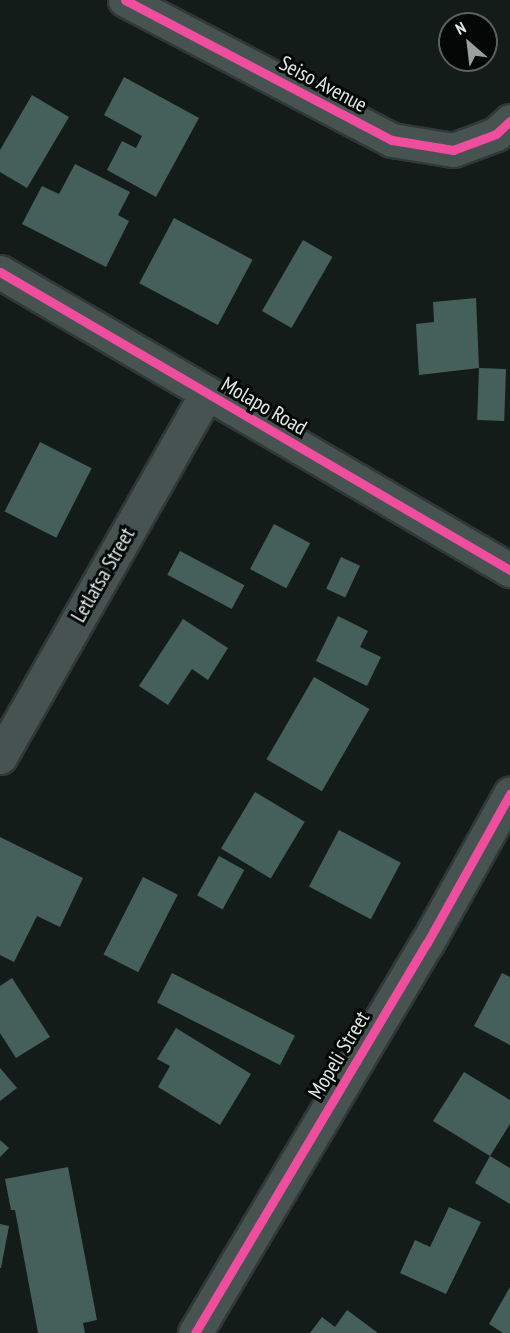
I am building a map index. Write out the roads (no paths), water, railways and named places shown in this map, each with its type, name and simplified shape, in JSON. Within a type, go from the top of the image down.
[{"type":"street","name":"Seiso Avenue","points":[[125,0],[392,140],[453,150],[496,134],[510,121]]},
{"type":"street","name":"Molapo Road","points":[[0,272],[510,570]]},
{"type":"street","name":"Letlatsa Street","points":[[0,757],[207,393]]},
{"type":"street","name":"Mopeli Street","points":[[195,1333],[427,943],[510,794]]}]
